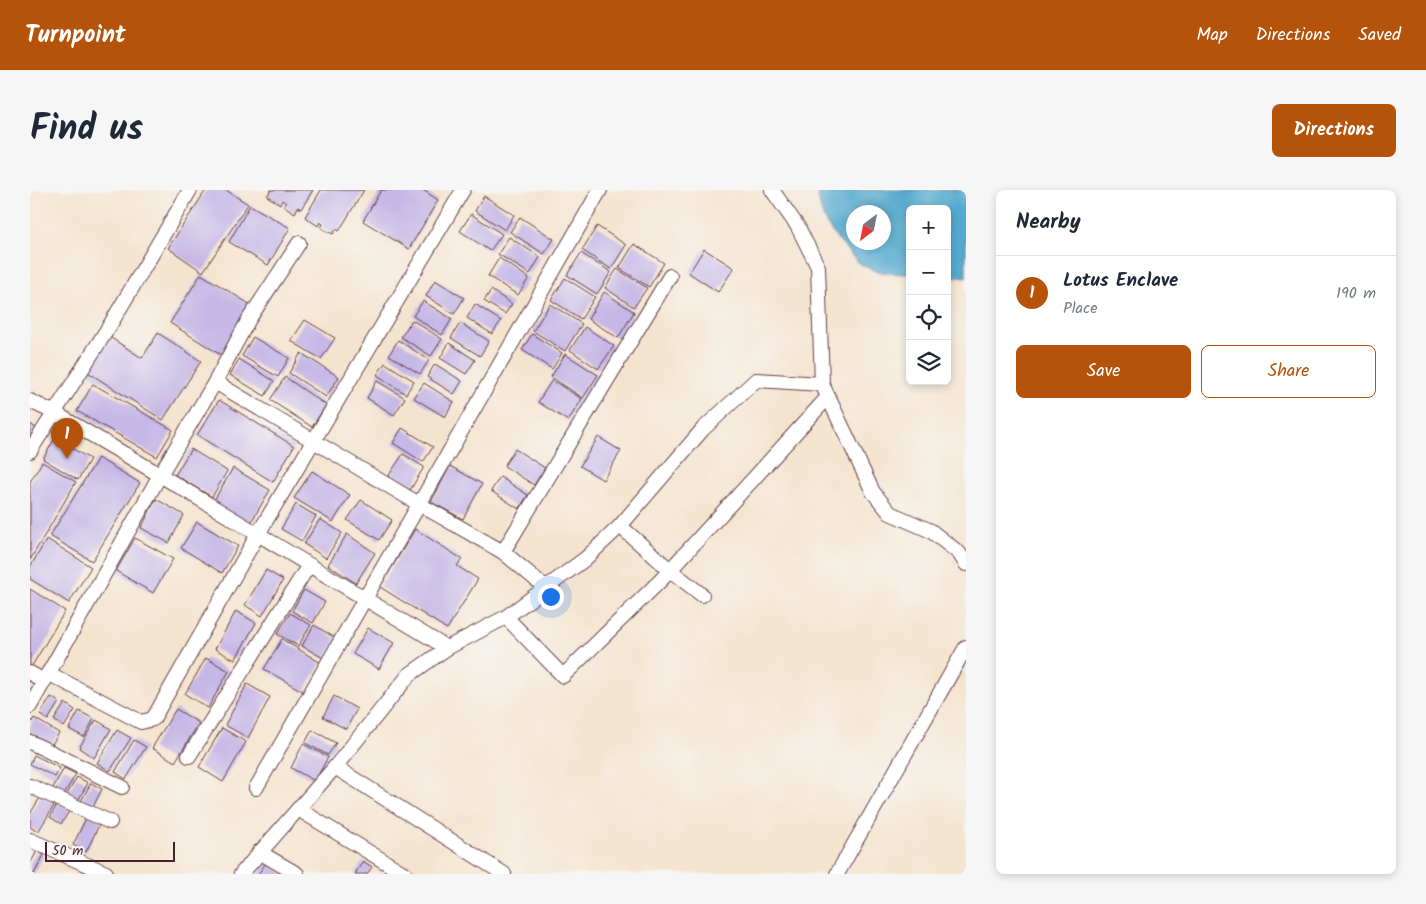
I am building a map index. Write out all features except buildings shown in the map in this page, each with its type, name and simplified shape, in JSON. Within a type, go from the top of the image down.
[{"type":"street","points":[[30,451],[110,324],[190,190]]},
{"type":"street","points":[[30,673],[46,677],[141,722],[153,719],[258,534],[463,190]]},
{"type":"street","points":[[256,788],[600,190]]},
{"type":"street","points":[[772,190],[798,227],[818,267],[822,384],[873,492],[890,513],[931,531],[959,554],[966,564]]},
{"type":"street","points":[[30,706],[249,319],[299,243]]},
{"type":"street","points":[[502,552],[670,276]]},
{"type":"street","points":[[241,874],[335,767],[409,675],[447,648],[506,617],[585,559],[620,526],[702,429],[756,380],[822,384]]},
{"type":"street","points":[[215,382],[502,552],[545,587]]},
{"type":"street","points":[[506,617],[564,676],[670,570],[828,397]]},
{"type":"street","points":[[30,401],[53,412],[160,475],[447,648]]},
{"type":"street","points":[[620,526],[670,570],[702,594]]},
{"type":"street","points":[[189,756],[309,565]]},
{"type":"street","points":[[838,874],[966,648]]},
{"type":"street","points":[[30,742],[122,787]]},
{"type":"street","points":[[335,767],[504,874]]},
{"type":"street","points":[[30,786],[110,822]]},
{"type":"street","points":[[298,809],[405,874]]},
{"type":"street","points":[[30,840],[106,872]]},
{"type":"street","points":[[259,852],[297,874]]},
{"type":"water","points":[[817,190],[966,190],[966,278],[951,276],[951,205],[906,205],[906,274],[869,269],[856,260],[847,250],[891,250],[891,205],[846,205],[846,248],[827,225],[822,213]]},
{"type":"place","name":"Lotus Enclave","points":[[67,459]]}]
